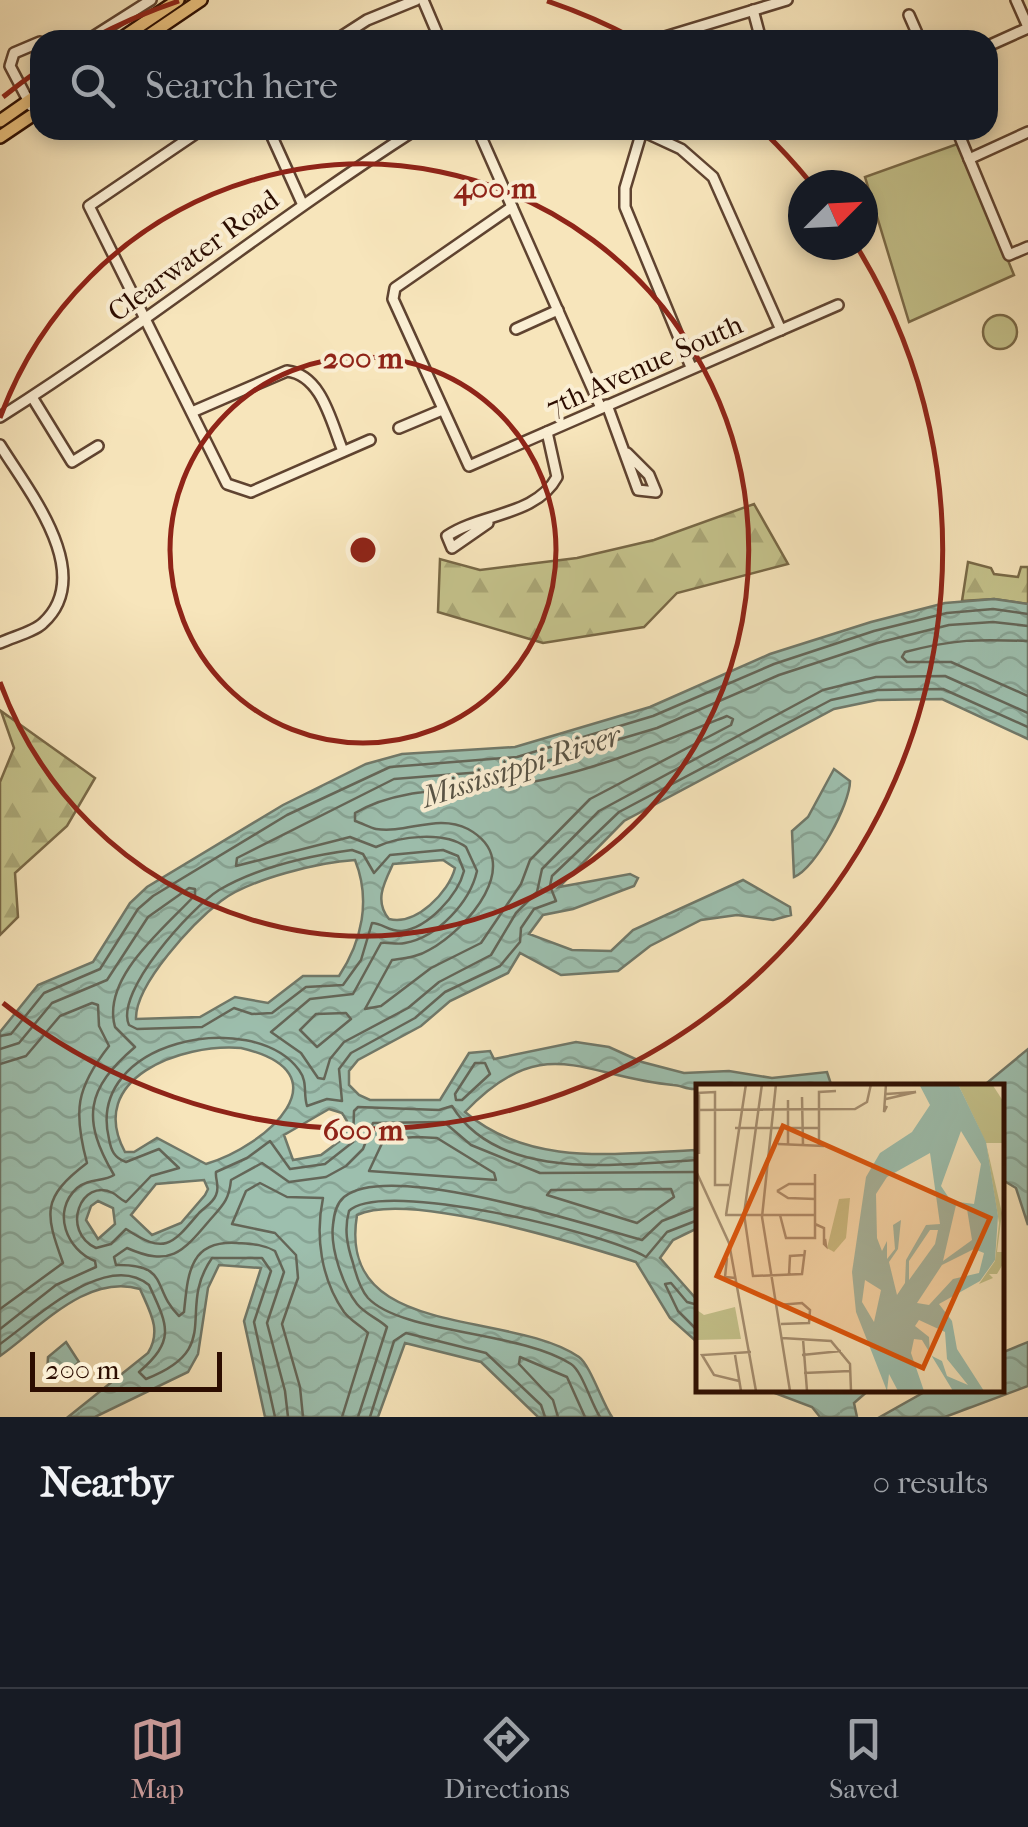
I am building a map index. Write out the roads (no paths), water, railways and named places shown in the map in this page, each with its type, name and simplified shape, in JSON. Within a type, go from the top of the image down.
[{"type":"main road","points":[[134,30],[178,0]]},
{"type":"main road","points":[[157,30],[201,0]]},
{"type":"main road","points":[[0,121],[30,110]]},
{"type":"main road","points":[[0,137],[30,112]]},
{"type":"street","points":[[104,30],[151,0]]},
{"type":"street","points":[[352,30],[420,0],[435,30]]},
{"type":"street","points":[[688,30],[787,0]]},
{"type":"street","points":[[998,42],[1028,28],[1016,0]]},
{"type":"street","points":[[753,10],[758,30]]},
{"type":"street","points":[[910,16],[916,30]]},
{"type":"street","points":[[30,42],[14,53],[10,66],[30,100]]},
{"type":"street","points":[[969,158],[1028,132]]},
{"type":"street","points":[[186,140],[90,206],[227,484],[238,491],[252,492],[370,440]]},
{"type":"street","points":[[274,140],[302,203]]},
{"type":"street","name":"Clearwater Road","points":[[0,417],[145,320],[302,203],[400,140]]},
{"type":"street","points":[[482,140],[627,454]]},
{"type":"street","points":[[639,140],[625,188],[625,207],[691,367]]},
{"type":"street","points":[[663,140],[681,149],[713,177],[781,330]]},
{"type":"street","points":[[961,140],[1009,255],[1028,247]]},
{"type":"street","points":[[399,428],[442,410],[393,299],[396,288],[512,207]]},
{"type":"street","name":"7th Avenue South","points":[[442,410],[468,466],[838,305]]},
{"type":"street","points":[[516,328],[558,310]]},
{"type":"street","points":[[192,412],[287,371],[299,372],[312,380],[344,451]]},
{"type":"street","points":[[32,397],[72,462],[98,446]]},
{"type":"street","points":[[488,523],[548,494],[557,477],[548,432]]},
{"type":"street","points":[[0,446],[64,557],[60,594],[44,623],[0,643]]},
{"type":"water","name":"Mississippi River","points":[[994,599],[1028,604],[1028,739],[942,699],[877,700],[834,709],[624,821],[559,887],[630,874],[638,878],[634,886],[573,909],[543,915],[529,934],[572,950],[611,951],[633,930],[743,880],[790,907],[791,915],[773,920],[737,915],[701,920],[650,946],[618,971],[561,975],[520,953],[508,973],[450,1001],[421,1026],[358,1060],[349,1071],[349,1085],[370,1100],[440,1100],[469,1053],[490,1051],[494,1059],[576,1042],[609,1047],[642,1062],[684,1073],[729,1071],[772,1078],[827,1072],[831,1084],[696,1084],[696,1089],[692,1089],[565,1064],[542,1065],[518,1072],[493,1087],[465,1112],[491,1130],[546,1149],[606,1154],[696,1150],[696,1229],[673,1240],[660,1258],[696,1299],[696,1341],[670,1318],[636,1262],[536,1233],[453,1215],[382,1209],[357,1215],[358,1255],[373,1284],[400,1303],[549,1342],[579,1357],[612,1417],[538,1417],[481,1362],[405,1343],[378,1417],[265,1417],[244,1321],[261,1268],[219,1265],[208,1288],[198,1354],[188,1372],[95,1417],[68,1417],[148,1353],[152,1345],[153,1321],[140,1289],[120,1286],[82,1296],[0,1356],[0,1032],[38,985],[93,962],[130,903],[147,887],[283,805],[366,764],[402,754],[515,747],[650,707],[770,654],[945,603]],"holes":[[[355,860],[362,890],[362,920],[339,976],[303,976],[268,1003],[235,997],[200,1017],[136,1019],[138,1005],[155,972],[182,938],[221,901],[286,873]],[[443,860],[455,868],[439,897],[410,917],[389,919],[382,905],[382,892],[393,864]],[[217,1048],[241,1048],[273,1059],[289,1074],[293,1091],[286,1109],[272,1126],[252,1142],[206,1164],[157,1138],[134,1152],[125,1152],[116,1126],[118,1104],[129,1085],[146,1070],[168,1059]],[[329,1109],[342,1113],[347,1121],[345,1137],[321,1155],[293,1160],[284,1135]],[[204,1180],[208,1189],[181,1223],[152,1235],[131,1215],[156,1184]],[[98,1201],[113,1208],[115,1224],[98,1239],[86,1220],[91,1206]]]},
{"type":"water","points":[[834,769],[850,781],[844,804],[821,849],[794,877],[792,831],[808,817]]},
{"type":"water","points":[[1028,1049],[1028,1225],[1016,1188],[1003,1180],[1003,1084],[986,1084]]},
{"type":"water","points":[[66,1342],[79,1362],[62,1378],[47,1374],[48,1357]]},
{"type":"water","points":[[1028,1342],[1028,1386],[945,1417],[880,1417],[924,1392],[1003,1392],[1003,1352]]},
{"type":"water","points":[[772,1392],[867,1392],[854,1403],[857,1417],[820,1417],[812,1407]]}]
